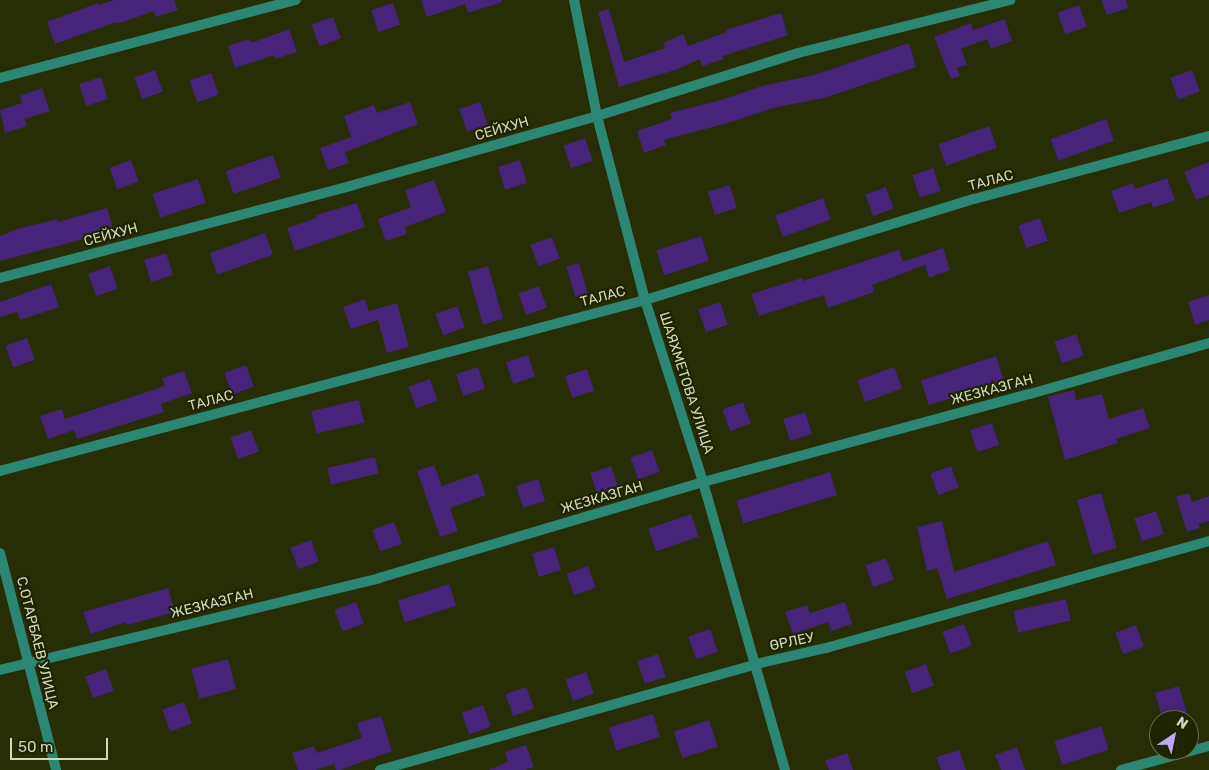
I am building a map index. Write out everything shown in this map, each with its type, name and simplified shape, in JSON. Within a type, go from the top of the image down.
[{"type":"street","points":[[0,78],[296,0]]},
{"type":"street","name":"ШАЯХМЕТОВА УЛИЦА","points":[[574,0],[597,116],[645,300],[703,482],[785,770]]},
{"type":"street","name":"СЕЙХУН","points":[[0,278],[350,186],[597,116],[798,53],[1010,0]]},
{"type":"street","name":"ТАЛАС","points":[[0,471],[645,300],[974,199],[1209,136]]},
{"type":"street","name":"ЖЕЗКАЗГАН","points":[[0,670],[379,578],[703,482],[1030,394],[1209,342]]},
{"type":"street","name":"ӨРЛЕУ","points":[[380,770],[756,664],[826,648],[1209,541]]},
{"type":"street","name":"С.ОТАРБАЕВ УЛИЦА","points":[[0,553],[56,770]]},
{"type":"street","points":[[1121,770],[1209,746]]},
{"type":"building","points":[[114,0],[174,0],[178,10],[156,17],[154,11],[117,24],[116,22],[55,44],[47,22],[98,3],[99,5]]},
{"type":"building","points":[[421,0],[502,0],[502,2],[468,13],[465,4],[427,17]]},
{"type":"building","points":[[1101,0],[1126,0],[1128,8],[1107,15]]},
{"type":"building","points":[[393,3],[400,25],[378,32],[371,10]]},
{"type":"building","points":[[1079,5],[1087,27],[1065,34],[1057,13]]},
{"type":"building","points":[[609,9],[624,62],[665,48],[663,43],[683,34],[688,46],[727,32],[726,30],[781,13],[788,35],[723,56],[724,59],[702,66],[700,59],[675,70],[619,87],[598,12]]},
{"type":"building","points":[[333,17],[341,39],[319,46],[311,25]]},
{"type":"building","points":[[1005,19],[1012,41],[991,49],[987,39],[961,49],[967,65],[957,68],[960,76],[951,79],[934,37],[971,23],[973,30]]},
{"type":"building","points":[[289,29],[297,52],[275,59],[274,55],[235,68],[228,46],[249,39],[251,43]]},
{"type":"building","points":[[909,43],[916,67],[824,98],[773,108],[731,122],[664,140],[666,145],[644,153],[637,131],[672,119],[670,113],[721,100],[762,86],[814,75]]},
{"type":"building","points":[[155,70],[163,92],[142,99],[134,78]]},
{"type":"building","points":[[1192,70],[1200,92],[1178,99],[1170,78]]},
{"type":"building","points":[[211,73],[219,95],[197,102],[189,81]]},
{"type":"building","points":[[101,77],[108,99],[86,106],[79,84]]},
{"type":"building","points":[[42,88],[50,111],[25,119],[27,126],[5,133],[0,110],[22,103],[20,96]]},
{"type":"building","points":[[410,102],[418,124],[345,152],[349,163],[328,170],[320,148],[351,137],[344,116],[374,105],[377,113]]},
{"type":"building","points":[[480,102],[488,125],[467,132],[459,109]]},
{"type":"building","points":[[1106,119],[1114,141],[1058,161],[1051,139]]},
{"type":"building","points":[[989,126],[997,148],[946,166],[938,144]]},
{"type":"building","points":[[585,138],[593,161],[571,168],[563,145]]},
{"type":"building","points":[[273,155],[281,178],[234,194],[226,171]]},
{"type":"building","points":[[131,160],[139,182],[117,189],[109,168]]},
{"type":"building","points":[[520,160],[527,183],[505,190],[498,167]]},
{"type":"building","points":[[1209,162],[1209,195],[1196,200],[1184,172]]},
{"type":"building","points":[[933,168],[941,191],[920,198],[912,175]]},
{"type":"building","points":[[1167,178],[1175,200],[1153,208],[1151,202],[1119,213],[1111,191],[1133,183],[1135,189]]},
{"type":"building","points":[[198,179],[206,203],[160,218],[152,194]]},
{"type":"building","points":[[434,180],[446,212],[405,227],[407,234],[386,241],[378,219],[411,207],[405,190]]},
{"type":"building","points":[[730,185],[737,208],[715,215],[708,192]]},
{"type":"building","points":[[886,187],[894,209],[873,216],[865,195]]},
{"type":"building","points":[[823,198],[831,220],[783,237],[775,215]]},
{"type":"building","points":[[357,203],[365,227],[295,251],[287,228],[317,218],[316,215]]},
{"type":"building","points":[[107,208],[114,231],[0,261],[0,236],[17,229],[57,219],[58,222]]},
{"type":"building","points":[[1040,218],[1048,241],[1026,248],[1018,225]]},
{"type":"building","points":[[265,233],[273,255],[217,275],[210,253]]},
{"type":"building","points":[[701,236],[709,261],[664,275],[656,251]]},
{"type":"building","points":[[552,237],[560,259],[538,266],[530,245]]},
{"type":"building","points":[[943,248],[950,270],[929,278],[925,265],[872,285],[874,292],[828,308],[824,295],[759,316],[751,294],[802,278],[803,281],[899,250],[903,262]]},
{"type":"building","points":[[166,253],[173,275],[151,282],[144,260]]},
{"type":"building","points":[[579,263],[588,294],[575,297],[567,267]]},
{"type":"building","points":[[110,266],[118,289],[96,296],[88,273]]},
{"type":"building","points":[[488,266],[503,319],[483,325],[468,272]]},
{"type":"building","points":[[51,284],[59,307],[20,320],[17,312],[0,317],[0,302]]},
{"type":"building","points":[[539,286],[547,308],[526,315],[518,294]]},
{"type":"building","points":[[1209,295],[1209,320],[1195,325],[1188,302]]},
{"type":"building","points":[[365,299],[369,311],[397,303],[409,347],[387,353],[378,320],[351,329],[343,307]]},
{"type":"building","points":[[720,302],[728,325],[706,332],[698,309]]},
{"type":"building","points":[[457,306],[465,328],[443,335],[435,314]]},
{"type":"building","points":[[1076,334],[1084,356],[1062,363],[1054,342]]},
{"type":"building","points":[[27,338],[35,360],[13,367],[5,346]]},
{"type":"building","points":[[528,355],[535,377],[513,384],[506,362]]},
{"type":"building","points":[[996,356],[1004,381],[929,405],[921,380]]},
{"type":"building","points":[[246,365],[254,387],[232,394],[224,373]]},
{"type":"building","points":[[478,367],[485,389],[463,396],[456,374]]},
{"type":"building","points":[[894,367],[902,389],[865,402],[857,380]]},
{"type":"building","points":[[587,369],[594,391],[572,398],[565,376]]},
{"type":"building","points":[[184,371],[192,393],[161,404],[164,412],[77,439],[74,430],[48,439],[40,416],[62,409],[65,419],[165,386],[162,378]]},
{"type":"building","points":[[430,379],[438,401],[416,408],[408,387]]},
{"type":"building","points":[[1074,390],[1076,400],[1102,394],[1109,419],[1143,408],[1150,428],[1116,439],[1118,443],[1065,460],[1048,397]]},
{"type":"building","points":[[359,400],[364,422],[316,433],[311,411]]},
{"type":"building","points":[[743,402],[751,424],[730,431],[722,410]]},
{"type":"building","points":[[805,412],[812,434],[790,441],[783,419]]},
{"type":"building","points":[[992,423],[999,445],[977,452],[970,430]]},
{"type":"building","points":[[251,430],[259,452],[238,459],[230,438]]},
{"type":"building","points":[[652,450],[660,472],[638,479],[630,458]]},
{"type":"building","points":[[375,457],[379,474],[331,485],[327,468]]},
{"type":"building","points":[[434,465],[442,486],[478,473],[486,495],[450,508],[458,531],[440,537],[417,471]]},
{"type":"building","points":[[611,466],[619,489],[598,496],[590,473]]},
{"type":"building","points":[[951,466],[959,488],[938,495],[930,474]]},
{"type":"building","points":[[830,472],[837,495],[743,524],[736,501]]},
{"type":"building","points":[[538,479],[545,501],[523,508],[516,486]]},
{"type":"building","points":[[1101,493],[1117,548],[1093,555],[1077,500]]},
{"type":"building","points":[[1189,493],[1192,502],[1209,496],[1209,521],[1198,524],[1200,528],[1187,532],[1176,497]]},
{"type":"building","points":[[1156,511],[1164,534],[1142,541],[1134,518]]},
{"type":"building","points":[[691,514],[699,537],[656,551],[648,529]]},
{"type":"building","points":[[942,521],[954,572],[1048,541],[1056,565],[947,599],[937,568],[927,571],[917,527]]},
{"type":"building","points":[[394,522],[402,544],[380,551],[372,530]]},
{"type":"building","points":[[311,540],[319,562],[298,569],[290,548]]},
{"type":"building","points":[[554,547],[561,570],[539,577],[532,554]]},
{"type":"building","points":[[886,558],[894,580],[873,587],[865,566]]},
{"type":"building","points":[[588,566],[596,588],[574,595],[566,574]]},
{"type":"building","points":[[449,584],[456,606],[405,623],[398,601]]},
{"type":"building","points":[[168,588],[175,612],[127,625],[126,622],[91,634],[83,612]]},
{"type":"building","points":[[1066,599],[1071,620],[1018,633],[1013,611]]},
{"type":"building","points":[[356,602],[364,624],[342,631],[334,610]]},
{"type":"building","points":[[845,602],[852,624],[831,631],[828,622],[793,634],[785,612],[807,605],[810,613]]},
{"type":"building","points":[[964,624],[972,646],[950,653],[942,632]]},
{"type":"building","points":[[1136,625],[1144,647],[1123,654],[1115,633]]},
{"type":"building","points":[[710,629],[718,652],[696,659],[688,636]]},
{"type":"building","points":[[658,654],[666,677],[645,684],[637,661]]},
{"type":"building","points":[[228,659],[236,689],[199,699],[191,669]]},
{"type":"building","points":[[926,664],[934,686],[912,693],[904,672]]},
{"type":"building","points":[[106,669],[114,691],[93,698],[85,677]]},
{"type":"building","points":[[586,672],[594,694],[573,701],[565,680]]},
{"type":"building","points":[[1179,686],[1186,710],[1160,710],[1155,693]]},
{"type":"building","points":[[526,687],[534,709],[513,716],[505,695]]},
{"type":"building","points":[[184,702],[192,724],[170,731],[162,710]]},
{"type":"building","points":[[483,705],[491,727],[469,734],[461,713]]},
{"type":"building","points":[[653,714],[660,737],[616,750],[609,727]]},
{"type":"building","points":[[381,716],[392,751],[340,770],[336,770],[334,764],[315,770],[298,770],[292,753],[314,746],[317,753],[362,738],[357,723]]},
{"type":"building","points":[[709,720],[718,747],[682,758],[674,731]]},
{"type":"building","points":[[1101,726],[1109,750],[1062,765],[1054,741]]},
{"type":"building","points":[[526,745],[534,767],[525,770],[488,770],[508,762],[505,752]]},
{"type":"building","points":[[1017,747],[1025,770],[1001,770],[995,755]]},
{"type":"building","points":[[959,750],[966,770],[941,770],[936,757]]},
{"type":"building","points":[[847,753],[853,770],[829,770],[825,761]]}]
